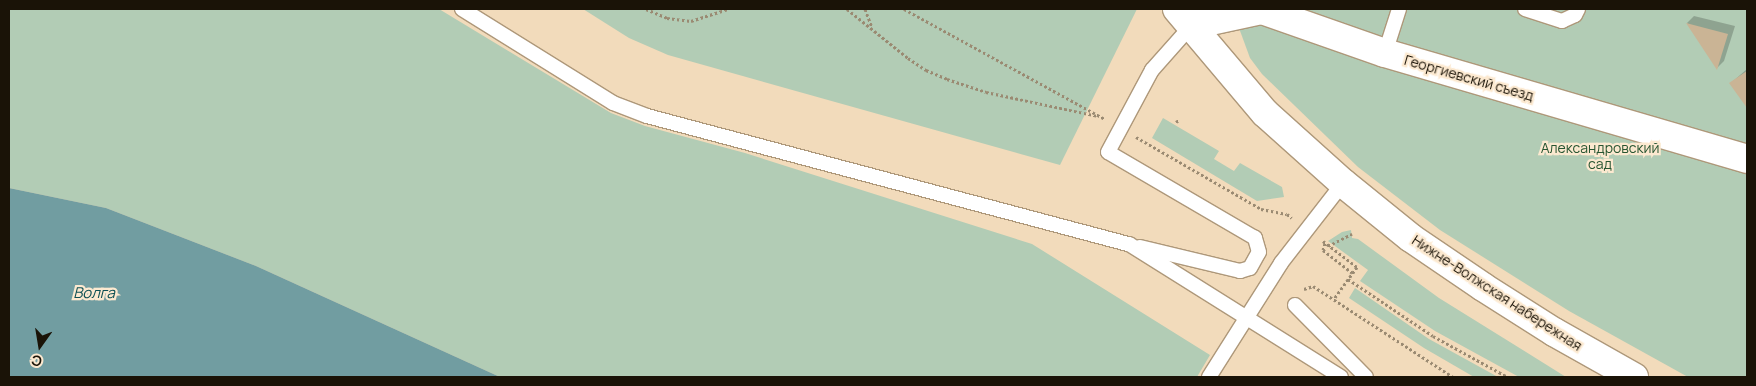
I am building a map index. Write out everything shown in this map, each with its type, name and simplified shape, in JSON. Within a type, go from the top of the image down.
[{"type":"street","name":"Георгиевский съезд","points":[[1184,17],[1262,10],[1385,53],[1747,160]]},
{"type":"street","name":"Нижне-Волжская набережная","points":[[1184,17],[1266,113],[1342,183],[1411,238],[1483,287],[1554,332],[1634,377]]},
{"type":"lane","points":[[462,9],[613,103],[648,116],[1129,244],[1240,271],[1250,268],[1258,252],[1255,238],[1108,152],[1152,70],[1184,17]]},
{"type":"lane","points":[[1385,53],[1399,9]]},
{"type":"lane","points":[[1525,9],[1562,21],[1575,16],[1578,9]]},
{"type":"lane","points":[[1209,377],[1281,264],[1342,183]]},
{"type":"lane","points":[[1129,244],[1341,377]]},
{"type":"lane","points":[[1295,305],[1366,377]]},
{"type":"path","points":[[646,9],[667,18],[691,21],[727,9]]},
{"type":"path","points":[[846,9],[914,62],[947,79],[986,92],[1103,118]]},
{"type":"path","points":[[865,9],[873,29]]},
{"type":"path","points":[[904,9],[1121,128],[1261,209],[1287,214]]},
{"type":"path","points":[[1334,299],[1357,267],[1328,246],[1352,234]]},
{"type":"path","points":[[1325,242],[1323,250],[1352,273]]},
{"type":"path","points":[[1348,279],[1433,336],[1508,377]]},
{"type":"path","points":[[1313,286],[1453,377]]},
{"type":"green space","points":[[9,9],[439,9],[611,113],[645,126],[745,153],[1032,244],[1210,355],[1197,377],[500,377],[256,266],[106,208],[9,188]]},
{"type":"green space","points":[[583,9],[1137,9],[1060,165],[668,55],[629,38]]},
{"type":"green space","name":"Александровский сад","points":[[1232,9],[1747,9],[1747,377],[1688,377],[1569,311],[1440,230],[1358,167],[1262,74],[1250,58]]},
{"type":"green space","points":[[1163,118],[1219,151],[1214,159],[1234,171],[1240,163],[1282,187],[1284,197],[1257,201],[1152,138]]},
{"type":"green space","points":[[1351,230],[1352,238],[1358,239],[1439,298],[1566,377],[1519,377],[1435,331],[1360,281],[1368,270],[1328,241],[1342,232]]},
{"type":"green space","points":[[1355,288],[1429,339],[1498,377],[1474,377],[1424,348],[1349,298]]},
{"type":"water","name":"Волга","points":[[9,188],[106,208],[256,266],[500,377],[9,377]]},
{"type":"building","points":[[1686,23],[1728,34],[1717,70]]},
{"type":"building","points":[[1747,71],[1747,108],[1729,83]]}]
